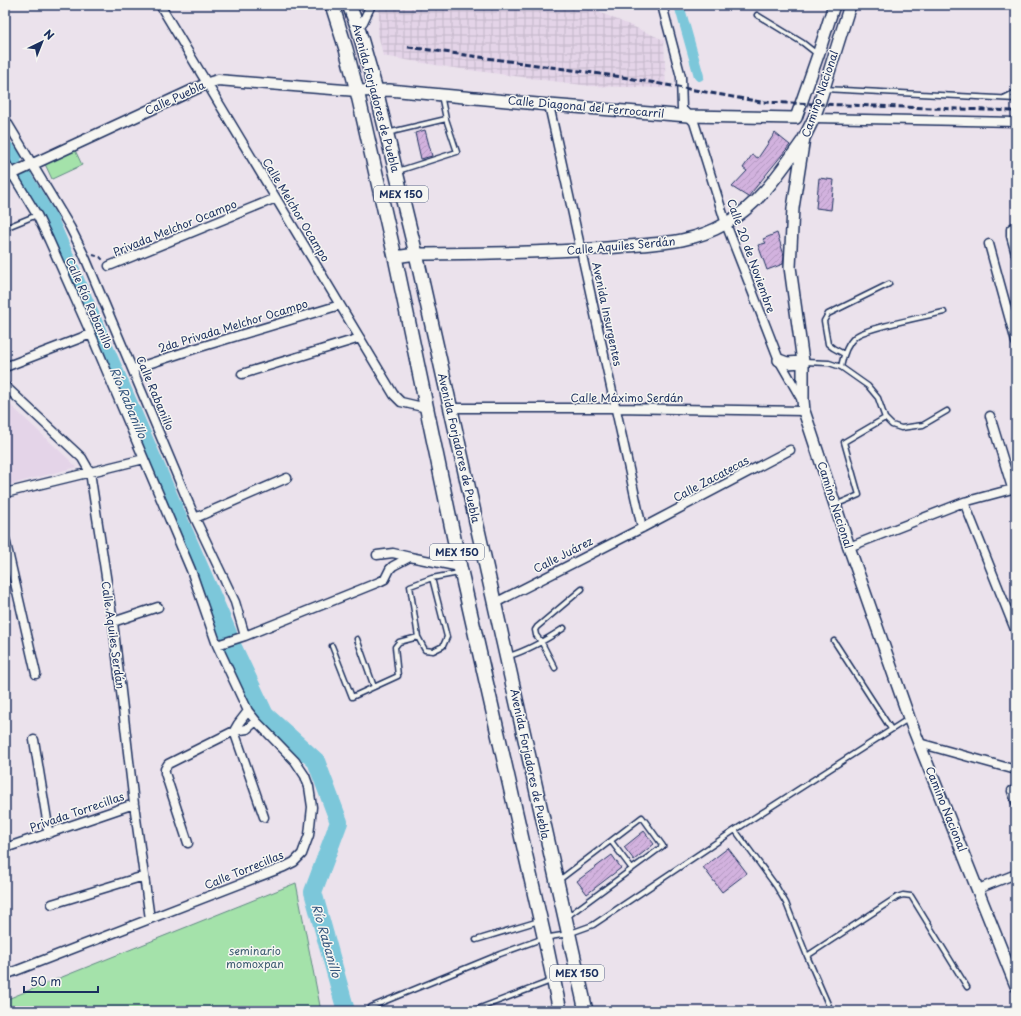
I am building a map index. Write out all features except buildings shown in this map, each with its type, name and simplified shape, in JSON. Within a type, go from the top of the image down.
[{"type":"main road","name":"Avenida Forjadores de Puebla","points":[[332,5],[357,91],[395,257],[460,570],[560,1011]]},
{"type":"main road","name":"Avenida Forjadores de Puebla","points":[[349,5],[358,28],[376,90],[416,254],[449,408],[495,603],[564,919],[586,1011]]},
{"type":"main road","name":"Camino Nacional","points":[[796,118],[834,5]]},
{"type":"main road","name":"Camino Nacional","points":[[850,5],[814,118],[804,138],[793,208],[790,267],[803,362],[804,406],[849,547],[909,718],[1016,986]]},
{"type":"main road","name":"Calle Puebla","points":[[357,91],[376,90]]},
{"type":"main road","name":"Calle Diagonal del Ferrocarril","points":[[376,90],[688,116],[796,118]]},
{"type":"main road","name":"Calle Aquiles Serdán","points":[[395,257],[416,254],[582,250],[683,241],[707,234],[726,224],[750,206],[778,175],[804,138]]},
{"type":"main road","points":[[779,360],[787,363],[803,362]]},
{"type":"street","name":"Calle Melchor Ocampo","points":[[160,5],[397,399],[401,402],[427,408]]},
{"type":"street","points":[[358,28],[363,22],[371,5]]},
{"type":"street","name":"Calle 20 de Noviembre","points":[[662,5],[681,77],[682,109],[694,122],[726,224],[779,360],[804,406]]},
{"type":"street","name":"Calle Puebla","points":[[9,175],[208,83],[218,80],[357,91]]},
{"type":"street","name":"Avenida Insurgentes","points":[[549,105],[642,528]]},
{"type":"street","points":[[814,118],[1016,122]]},
{"type":"street","points":[[5,119],[33,164]]},
{"type":"street","name":"Calle Río Rabanillo","points":[[5,162],[9,175],[37,215],[91,334],[191,570]]},
{"type":"street","name":"Calle Rabanillo","points":[[33,164],[84,254],[195,518],[235,602],[245,636]]},
{"type":"street","name":"Privada Melchor Ocampo","points":[[109,266],[276,198]]},
{"type":"street","points":[[1014,227],[1011,236],[1016,254]]},
{"type":"street","points":[[989,244],[1016,342]]},
{"type":"street","name":"2da Privada Melchor Ocampo","points":[[133,369],[340,305]]},
{"type":"street","points":[[5,366],[91,334]]},
{"type":"street","points":[[242,374],[360,338]]},
{"type":"street","name":"Calle Aquiles Serdán","points":[[5,386],[82,458],[90,472],[113,622],[134,804],[150,919]]},
{"type":"street","name":"Calle Máximo Serdán","points":[[449,408],[804,406]]},
{"type":"street","points":[[849,547],[964,502],[1014,488],[990,416]]},
{"type":"street","name":"Calle Zacatecas","points":[[642,528],[790,450]]},
{"type":"street","points":[[5,493],[144,459]]},
{"type":"street","points":[[195,518],[287,478]]},
{"type":"street","points":[[964,502],[1016,632]]},
{"type":"street","name":"Calle Juárez","points":[[495,603],[642,528]]},
{"type":"street","points":[[5,539],[36,674]]},
{"type":"street","points":[[377,555],[393,553],[460,570]]},
{"type":"street","points":[[218,645],[245,636],[379,582],[385,579],[393,566],[410,557]]},
{"type":"street","name":"Calle Torrecillas","points":[[5,975],[284,867],[294,862],[302,854],[309,835],[312,807],[309,786],[305,776],[295,761],[248,711],[218,645],[191,570]]},
{"type":"street","points":[[113,622],[158,607]]},
{"type":"street","points":[[248,711],[234,731],[264,817]]},
{"type":"street","points":[[188,843],[165,769],[168,764],[234,731],[247,729],[256,721]]},
{"type":"street","points":[[34,740],[48,834]]},
{"type":"street","points":[[919,743],[1016,770]]},
{"type":"street","points":[[1012,791],[1016,802]]},
{"type":"street","name":"Privada Torrecillas","points":[[5,848],[134,804]]},
{"type":"street","points":[[978,889],[1016,874]]},
{"type":"street","points":[[52,904],[144,876]]},
{"type":"lane","points":[[757,15],[803,43],[818,55]]},
{"type":"lane","points":[[824,89],[1016,99]]},
{"type":"lane","points":[[1004,98],[1016,92]]},
{"type":"lane","points":[[396,172],[457,152],[446,120],[441,95]]},
{"type":"lane","points":[[386,133],[446,120]]},
{"type":"lane","points":[[5,228],[37,215]]},
{"type":"lane","points":[[844,354],[832,348],[828,344],[824,322],[828,314],[889,284]]},
{"type":"lane","points":[[841,367],[844,354],[856,336],[870,330],[944,312]]},
{"type":"lane","points":[[803,362],[829,363],[841,367],[868,386],[878,398],[885,418],[892,425],[901,428],[923,425],[947,411]]},
{"type":"lane","points":[[835,505],[859,495],[844,442],[885,418]]},
{"type":"lane","points":[[432,578],[447,637],[443,646],[433,651],[425,650],[418,637],[410,586],[432,578],[460,570]]},
{"type":"lane","points":[[555,668],[542,643],[536,635],[535,630],[582,589]]},
{"type":"lane","points":[[506,657],[525,651],[542,643],[564,628]]},
{"type":"lane","points":[[332,646],[352,697],[398,676],[395,647],[399,642],[418,637]]},
{"type":"lane","points":[[357,639],[374,687]]},
{"type":"lane","points":[[834,641],[892,729]]},
{"type":"lane","points":[[371,1007],[500,954],[544,938],[568,934],[593,925],[909,718]]},
{"type":"lane","points":[[556,882],[642,817],[663,846],[564,919]]},
{"type":"lane","points":[[736,830],[776,886],[786,903],[831,1011]]},
{"type":"lane","points":[[611,841],[632,869]]},
{"type":"lane","points":[[807,956],[897,897],[904,895],[911,896],[967,987]]},
{"type":"lane","points":[[476,940],[540,920]]},
{"type":"lane","points":[[472,1011],[553,980]]},
{"type":"path","name":"Privada Melchor Ocampo","points":[[84,254],[100,257],[109,266]]},
{"type":"shaded area","points":[[382,5],[583,5],[664,40],[666,88],[590,86],[447,67],[383,56],[378,33],[379,12]]},
{"type":"shaded area","points":[[5,400],[77,467],[5,486]]},
{"type":"green space","points":[[75,150],[82,165],[52,179],[45,164]]},
{"type":"green space","name":"seminario momoxpan","points":[[296,883],[321,1011],[5,1011],[5,1000]]},
{"type":"waterway","points":[[679,5],[699,76]]},
{"type":"waterway","name":"Río Rabanillo","points":[[5,149],[13,158]]},
{"type":"waterway","name":"Río Rabanillo","points":[[22,176],[50,222],[228,633]]},
{"type":"waterway","name":"Río Rabanillo","points":[[232,645],[265,715],[316,761],[339,822],[313,892],[346,1011]]},
{"type":"railway","points":[[408,47],[622,77],[761,102],[1016,111]]}]
